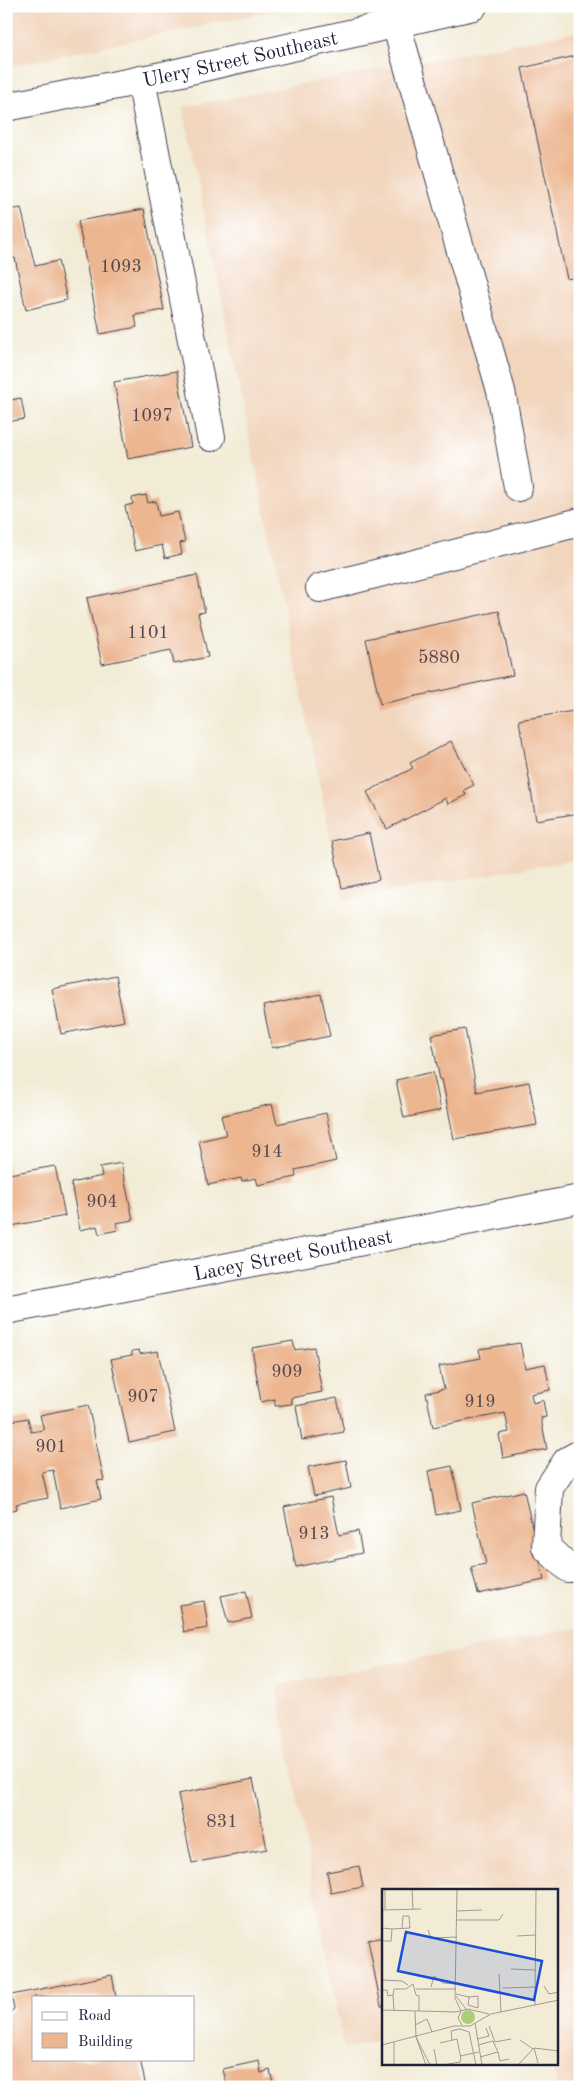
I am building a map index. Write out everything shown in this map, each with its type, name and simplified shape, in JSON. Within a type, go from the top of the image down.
[{"type":"street","name":"Ulery Street Southeast","points":[[6,107],[142,80],[473,6]]},
{"type":"street","points":[[396,24],[501,391],[518,487]]},
{"type":"street","points":[[142,80],[211,437]]},
{"type":"street","points":[[320,588],[580,522]]},
{"type":"street","name":"Lacey Street Southeast","points":[[6,1310],[580,1199]]},
{"type":"street","points":[[580,1454],[567,1460],[549,1488],[546,1547],[568,1568],[580,1567]]},
{"type":"shaded area","points":[[6,6],[297,6],[6,67]]},
{"type":"shaded area","points":[[580,31],[580,869],[578,859],[343,900],[183,107]]},
{"type":"shaded area","points":[[580,1628],[580,2087],[557,2087],[552,2066],[558,2066],[558,1889],[382,1889],[382,2040],[344,2048],[276,1685]]},
{"type":"building","points":[[580,55],[580,276],[567,279],[522,68]]},
{"type":"building","points":[[6,200],[9,210],[21,208],[35,266],[58,261],[67,300],[26,310],[15,258],[6,260]]},
{"type":"building","points":[[144,209],[164,310],[135,315],[137,327],[100,334],[78,221]]},
{"type":"building","points":[[177,371],[191,447],[128,459],[114,382]]},
{"type":"building","points":[[21,398],[25,419],[6,422],[6,401]]},
{"type":"building","points":[[146,495],[148,503],[156,501],[159,516],[178,512],[185,542],[180,543],[182,554],[165,558],[162,545],[135,551],[125,506],[133,504],[132,498]]},
{"type":"building","points":[[197,575],[205,612],[198,613],[208,657],[174,664],[171,650],[102,664],[87,598]]},
{"type":"building","points":[[499,611],[513,675],[380,704],[366,639]]},
{"type":"building","points":[[580,710],[580,813],[536,820],[519,720]]},
{"type":"building","points":[[451,741],[474,785],[464,790],[466,795],[448,804],[446,798],[387,829],[367,792],[413,768],[410,763]]},
{"type":"building","points":[[369,833],[379,880],[342,888],[332,841]]},
{"type":"building","points":[[115,976],[124,1021],[61,1034],[52,989]]},
{"type":"building","points":[[321,994],[330,1036],[272,1048],[263,1006]]},
{"type":"building","points":[[465,1029],[477,1092],[529,1082],[537,1125],[454,1139],[431,1035]]},
{"type":"building","points":[[433,1072],[441,1110],[404,1118],[396,1080]]},
{"type":"building","points":[[272,1104],[277,1124],[326,1113],[336,1161],[295,1170],[296,1177],[258,1185],[256,1178],[242,1181],[241,1178],[208,1185],[199,1141],[226,1135],[221,1116]]},
{"type":"building","points":[[7,1163],[9,1174],[55,1166],[65,1216],[6,1227]]},
{"type":"building","points":[[121,1163],[133,1220],[116,1223],[118,1230],[99,1234],[97,1226],[80,1230],[71,1183],[102,1176],[100,1167]]},
{"type":"building","points":[[293,1341],[295,1350],[314,1347],[322,1392],[291,1398],[292,1404],[275,1406],[275,1399],[261,1402],[252,1348]]},
{"type":"building","points":[[520,1343],[525,1368],[545,1364],[550,1390],[531,1394],[533,1403],[543,1400],[546,1417],[541,1418],[547,1449],[503,1458],[499,1434],[509,1432],[505,1413],[433,1427],[426,1393],[444,1389],[439,1366],[481,1358],[479,1349]]},
{"type":"building","points":[[139,1350],[140,1354],[158,1351],[175,1432],[129,1442],[111,1359],[132,1355],[132,1351]]},
{"type":"building","points":[[337,1398],[344,1432],[302,1440],[296,1406]]},
{"type":"building","points":[[88,1405],[104,1480],[97,1481],[101,1499],[60,1508],[53,1470],[42,1472],[48,1498],[16,1504],[17,1509],[6,1511],[6,1479],[10,1479],[6,1461],[6,1422],[28,1418],[31,1432],[44,1430],[40,1415]]},
{"type":"building","points":[[346,1460],[351,1488],[314,1496],[308,1467]]},
{"type":"building","points":[[452,1466],[461,1510],[436,1515],[428,1471]]},
{"type":"building","points":[[524,1491],[544,1580],[478,1594],[471,1567],[486,1564],[472,1503]]},
{"type":"building","points":[[331,1497],[339,1535],[358,1531],[362,1553],[296,1567],[284,1507]]},
{"type":"building","points":[[246,1591],[252,1618],[228,1623],[221,1596]]},
{"type":"building","points":[[204,1601],[208,1628],[184,1632],[179,1605]]},
{"type":"building","points":[[253,1779],[267,1849],[192,1863],[178,1794]]},
{"type":"building","points":[[359,1866],[363,1887],[331,1893],[327,1872]]},
{"type":"building","points":[[382,1937],[382,2006],[381,2006],[368,1940]]},
{"type":"building","points":[[112,1975],[116,1996],[32,1996],[32,2060],[140,2060],[146,2087],[6,2087],[6,2016],[14,2009],[11,1995]]},
{"type":"building","points":[[259,2061],[261,2073],[270,2070],[274,2087],[227,2087],[223,2069]]}]
